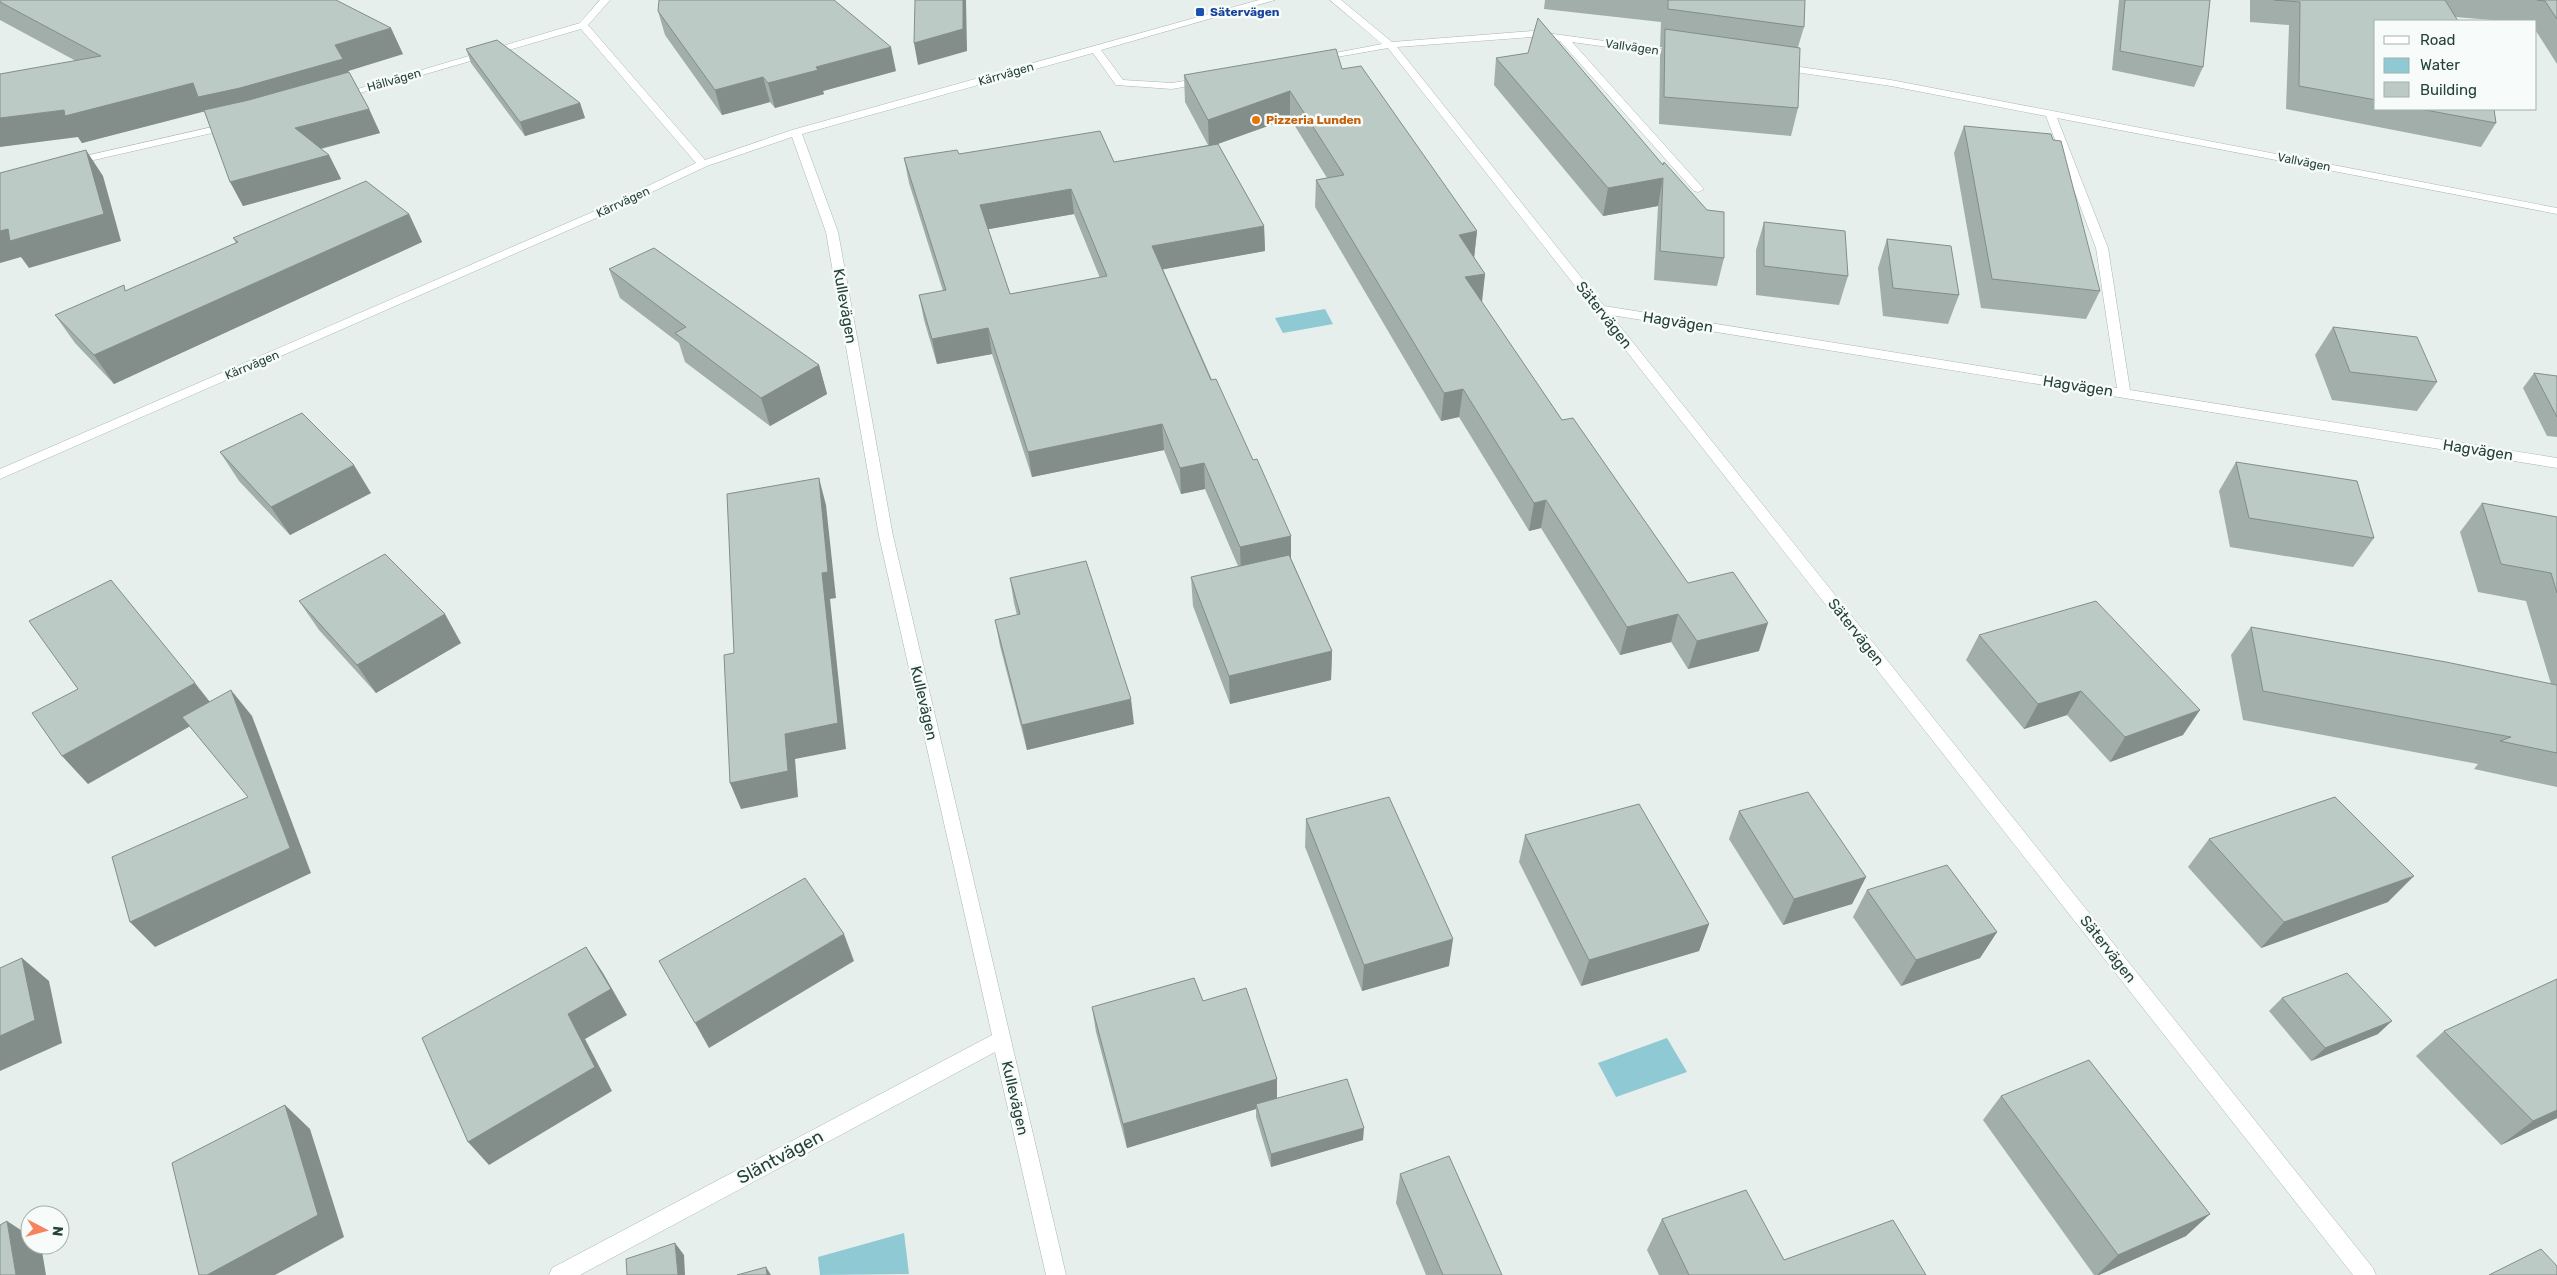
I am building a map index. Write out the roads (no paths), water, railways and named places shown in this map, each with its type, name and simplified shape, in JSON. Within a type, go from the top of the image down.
[{"type":"street","points":[[605,0],[583,25],[703,164]]},
{"type":"street","name":"Kärrvägen","points":[[0,474],[581,221],[703,164],[796,132],[1270,0]]},
{"type":"street","name":"Sätervägen","points":[[1335,0],[1390,45],[2366,1275]]},
{"type":"street","name":"Hällvägen","points":[[324,100],[583,25]]},
{"type":"street","name":"Vallvägen","points":[[1305,61],[1390,45],[1532,34],[1689,55]]},
{"type":"street","points":[[1563,38],[1698,189]]},
{"type":"street","points":[[1095,49],[1120,83],[1172,86],[1210,79]]},
{"type":"street","name":"Vallvägen","points":[[1766,66],[1891,83],[2557,211]]},
{"type":"street","points":[[2050,113],[2102,248],[2124,393]]},
{"type":"street","points":[[57,165],[238,124]]},
{"type":"street","name":"Kullevägen","points":[[796,132],[832,232],[886,536],[1056,1275]]},
{"type":"street","name":"Hagvägen","points":[[1599,309],[2557,463]]},
{"type":"street","name":"Släntvägen","points":[[559,1275],[1002,1039]]},
{"type":"water","points":[[1325,309],[1333,324],[1283,333],[1275,318]]},
{"type":"water","points":[[1667,1038],[1687,1072],[1616,1097],[1598,1063]]},
{"type":"water","points":[[904,1233],[909,1274],[820,1275],[818,1257]]},
{"type":"place","name":"Sätervägen","points":[[1200,12]]},
{"type":"place","name":"Pizzeria Lunden","points":[[1256,120]]}]
